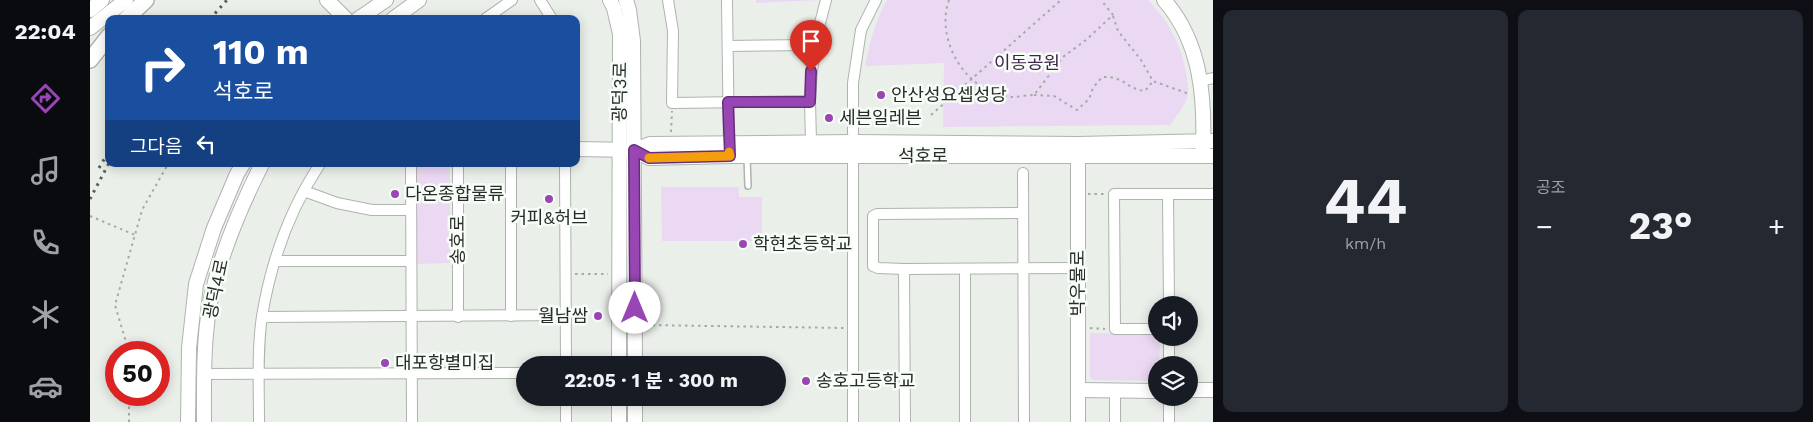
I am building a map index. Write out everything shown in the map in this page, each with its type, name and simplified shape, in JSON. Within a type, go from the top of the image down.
[{"type":"main road","points":[[90,10],[102,0]]},
{"type":"main road","points":[[107,15],[126,0]]},
{"type":"main road","points":[[125,15],[136,0]]},
{"type":"main road","points":[[130,15],[146,0]]},
{"type":"main road","points":[[327,0],[342,15]]},
{"type":"main road","points":[[364,15],[386,0]]},
{"type":"main road","points":[[398,15],[419,0]]},
{"type":"main road","name":"광덕3로","points":[[610,0],[614,8],[620,34],[619,356]]},
{"type":"main road","name":"광덕3로","points":[[626,0],[633,41],[635,356]]},
{"type":"main road","points":[[1164,0],[1187,33],[1207,80],[1203,100],[1208,156]]},
{"type":"main road","points":[[90,28],[105,16]]},
{"type":"main road","points":[[90,60],[105,41]]},
{"type":"main road","name":"석호로","points":[[634,150],[649,158],[729,150],[1078,151],[1208,141]]},
{"type":"main road","name":"석호로","points":[[748,150],[811,142],[1208,156]]},
{"type":"main road","name":"석호로","points":[[619,150],[634,150],[650,144],[671,144],[729,150]]},
{"type":"main road","points":[[580,149],[619,150]]},
{"type":"main road","name":"박우물로","points":[[1078,151],[1078,422]]},
{"type":"main road","name":"광덕4로","points":[[188,422],[189,348],[196,284],[214,228],[241,167]]},
{"type":"main road","name":"광덕4로","points":[[204,422],[204,374],[210,304],[222,257],[242,206],[261,167]]},
{"type":"main road","points":[[1078,390],[1148,391]]},
{"type":"main road","points":[[1198,390],[1213,390]]},
{"type":"main road","points":[[619,406],[619,422]]},
{"type":"main road","points":[[635,406],[635,422]]},
{"type":"street","points":[[490,15],[512,0]]},
{"type":"street","points":[[540,0],[549,15]]},
{"type":"street","points":[[668,0],[673,31],[672,103],[810,102]]},
{"type":"street","points":[[727,0],[729,150]]},
{"type":"street","points":[[811,142],[811,71],[814,45],[826,0]]},
{"type":"street","points":[[853,133],[853,83],[861,30],[876,0]]},
{"type":"street","points":[[728,46],[814,45]]},
{"type":"street","points":[[853,162],[853,422]]},
{"type":"street","points":[[259,422],[262,317],[275,261],[290,218],[318,167]]},
{"type":"street","points":[[411,167],[412,422]]},
{"type":"street","name":"송호로","points":[[458,167],[458,316]]},
{"type":"street","points":[[511,167],[511,316]]},
{"type":"street","points":[[565,167],[566,356]]},
{"type":"street","points":[[1023,173],[1024,422]]},
{"type":"street","points":[[304,191],[338,203],[372,210],[411,210]]},
{"type":"street","points":[[1148,329],[1115,329],[1114,194],[1213,194]]},
{"type":"street","points":[[1168,194],[1169,296]]},
{"type":"street","points":[[1023,213],[877,214],[873,216],[873,266],[878,268],[904,269],[1078,268]]},
{"type":"street","points":[[275,261],[411,261]]},
{"type":"street","points":[[904,269],[905,422]]},
{"type":"street","points":[[965,269],[965,422]]},
{"type":"street","points":[[262,317],[565,315]]},
{"type":"street","points":[[204,374],[516,374]]},
{"type":"street","points":[[1115,390],[1115,422]]},
{"type":"street","points":[[566,406],[566,422]]},
{"type":"street","points":[[1169,406],[1169,422]]},
{"type":"lane","points":[[748,150],[748,186]]},
{"type":"path","points":[[950,0],[947,6],[946,30],[952,54],[967,75],[987,90],[1012,97],[1054,96],[1077,110],[1089,99],[1102,77],[1114,77],[1135,90],[1145,91],[1153,81]]},
{"type":"path","points":[[932,115],[1061,0]]},
{"type":"path","points":[[1101,0],[1113,15],[1118,31],[1141,60],[1153,81],[1203,100]]},
{"type":"path","points":[[1034,95],[1063,56],[1086,40],[1113,15]]},
{"type":"path","points":[[671,144],[672,103]]},
{"type":"path","points":[[126,341],[115,306],[142,210],[166,167]]},
{"type":"path","points":[[1086,194],[1114,194]]},
{"type":"path","points":[[90,216],[135,235]]},
{"type":"path","points":[[565,275],[609,274]]},
{"type":"path","points":[[644,325],[853,328]]},
{"type":"path","points":[[1085,328],[1115,329]]},
{"type":"path","points":[[129,406],[129,422]]},
{"type":"green space","points":[[756,0],[818,0],[756,3]]},
{"type":"green space","name":"이동공원","points":[[887,0],[1148,0],[1163,18],[1179,46],[1187,79],[1187,98],[1170,125],[943,127],[944,63],[865,66],[873,32]]},
{"type":"green space","points":[[417,167],[450,167],[450,263],[417,264]]},
{"type":"green space","points":[[661,187],[739,187],[739,197],[762,197],[762,241],[662,241]]},
{"type":"green space","points":[[1090,333],[1148,334],[1148,346],[1160,346],[1159,356],[1148,356],[1148,381],[1093,380],[1090,377]]},
{"type":"railway","points":[[214,15],[227,0]]},
{"type":"railway","points":[[99,168],[105,158]]},
{"type":"railway","points":[[90,199],[107,167]]},
{"type":"slow traffic","points":[[649,158],[730,156],[729,152]]},
{"type":"place","name":"안산성요셉성당","points":[[881,95]]},
{"type":"place","name":"세븐일레븐","points":[[829,118]]},
{"type":"place","name":"다온종합물류","points":[[395,194]]},
{"type":"place","name":"커피&허브","points":[[549,199]]},
{"type":"place","name":"학현초등학교","points":[[743,244]]},
{"type":"place","name":"월남쌈","points":[[598,316]]},
{"type":"place","name":"대포항별미집","points":[[385,363]]},
{"type":"place","name":"송호고등학교","points":[[806,381]]},
{"type":"route","points":[[635,308],[634,150],[649,158],[730,156],[728,102],[810,102],[811,71]]}]
